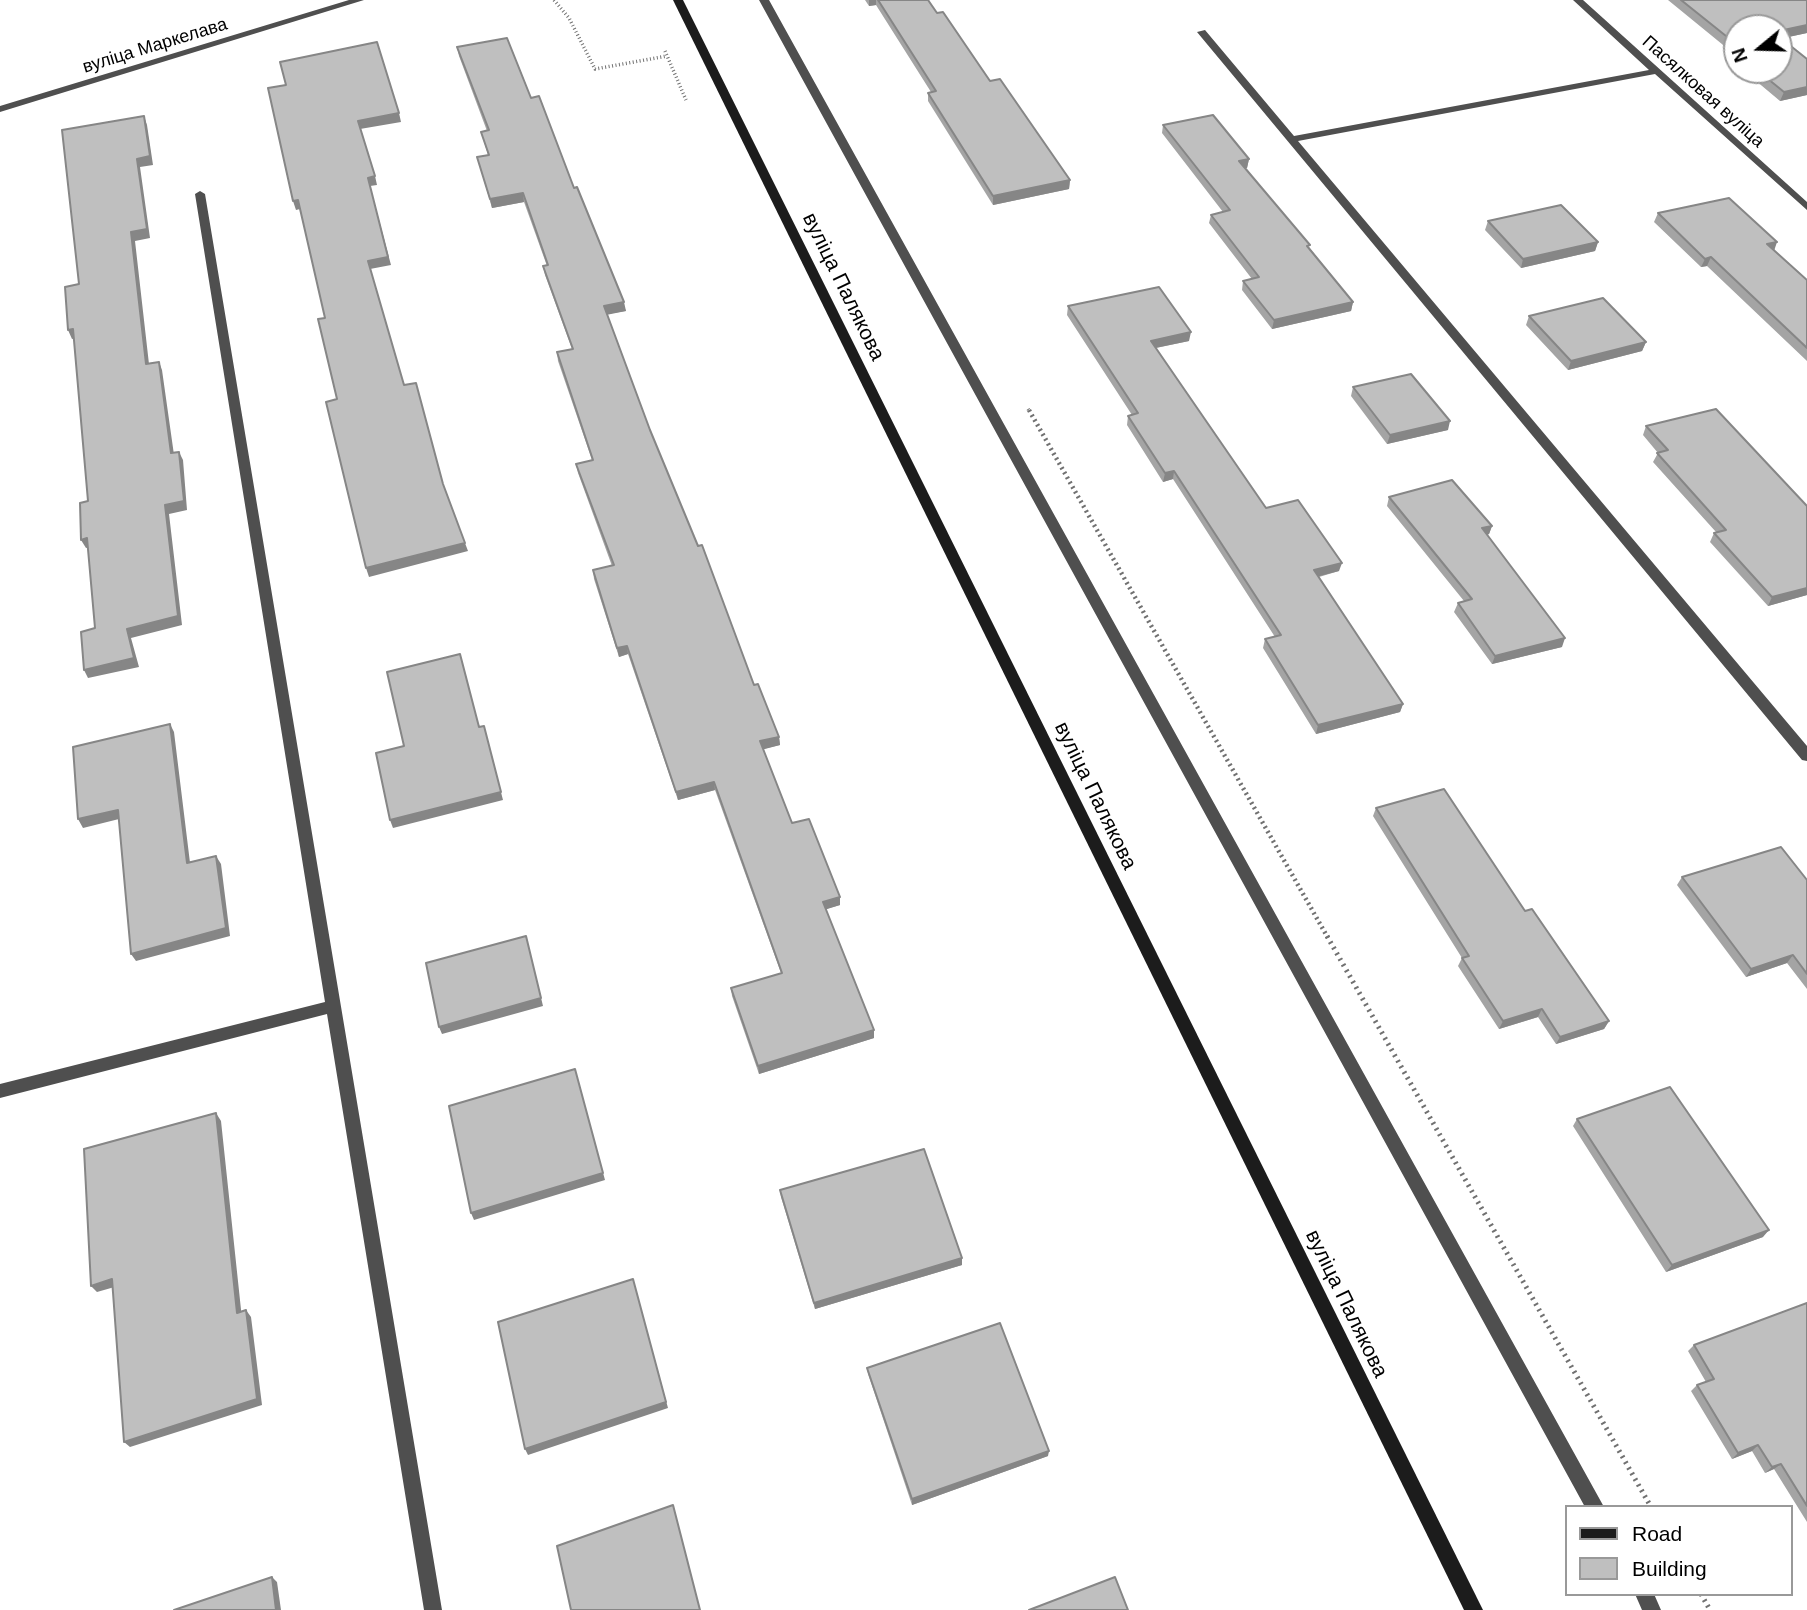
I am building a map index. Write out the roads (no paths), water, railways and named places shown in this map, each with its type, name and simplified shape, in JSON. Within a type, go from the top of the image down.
[{"type":"street","name":"вуліца Маркелава","points":[[0,109],[359,0]]},
{"type":"street","name":"вуліца Палякова","points":[[678,0],[1474,1610]]},
{"type":"street","points":[[764,0],[1594,1505]]},
{"type":"street","name":"Пасялковая вуліца","points":[[1578,0],[1807,207]]},
{"type":"street","points":[[1202,32],[1807,756]]},
{"type":"street","points":[[1291,139],[1657,71]]},
{"type":"street","points":[[200,194],[433,1610]]},
{"type":"street","points":[[0,1091],[334,1006]]}]
